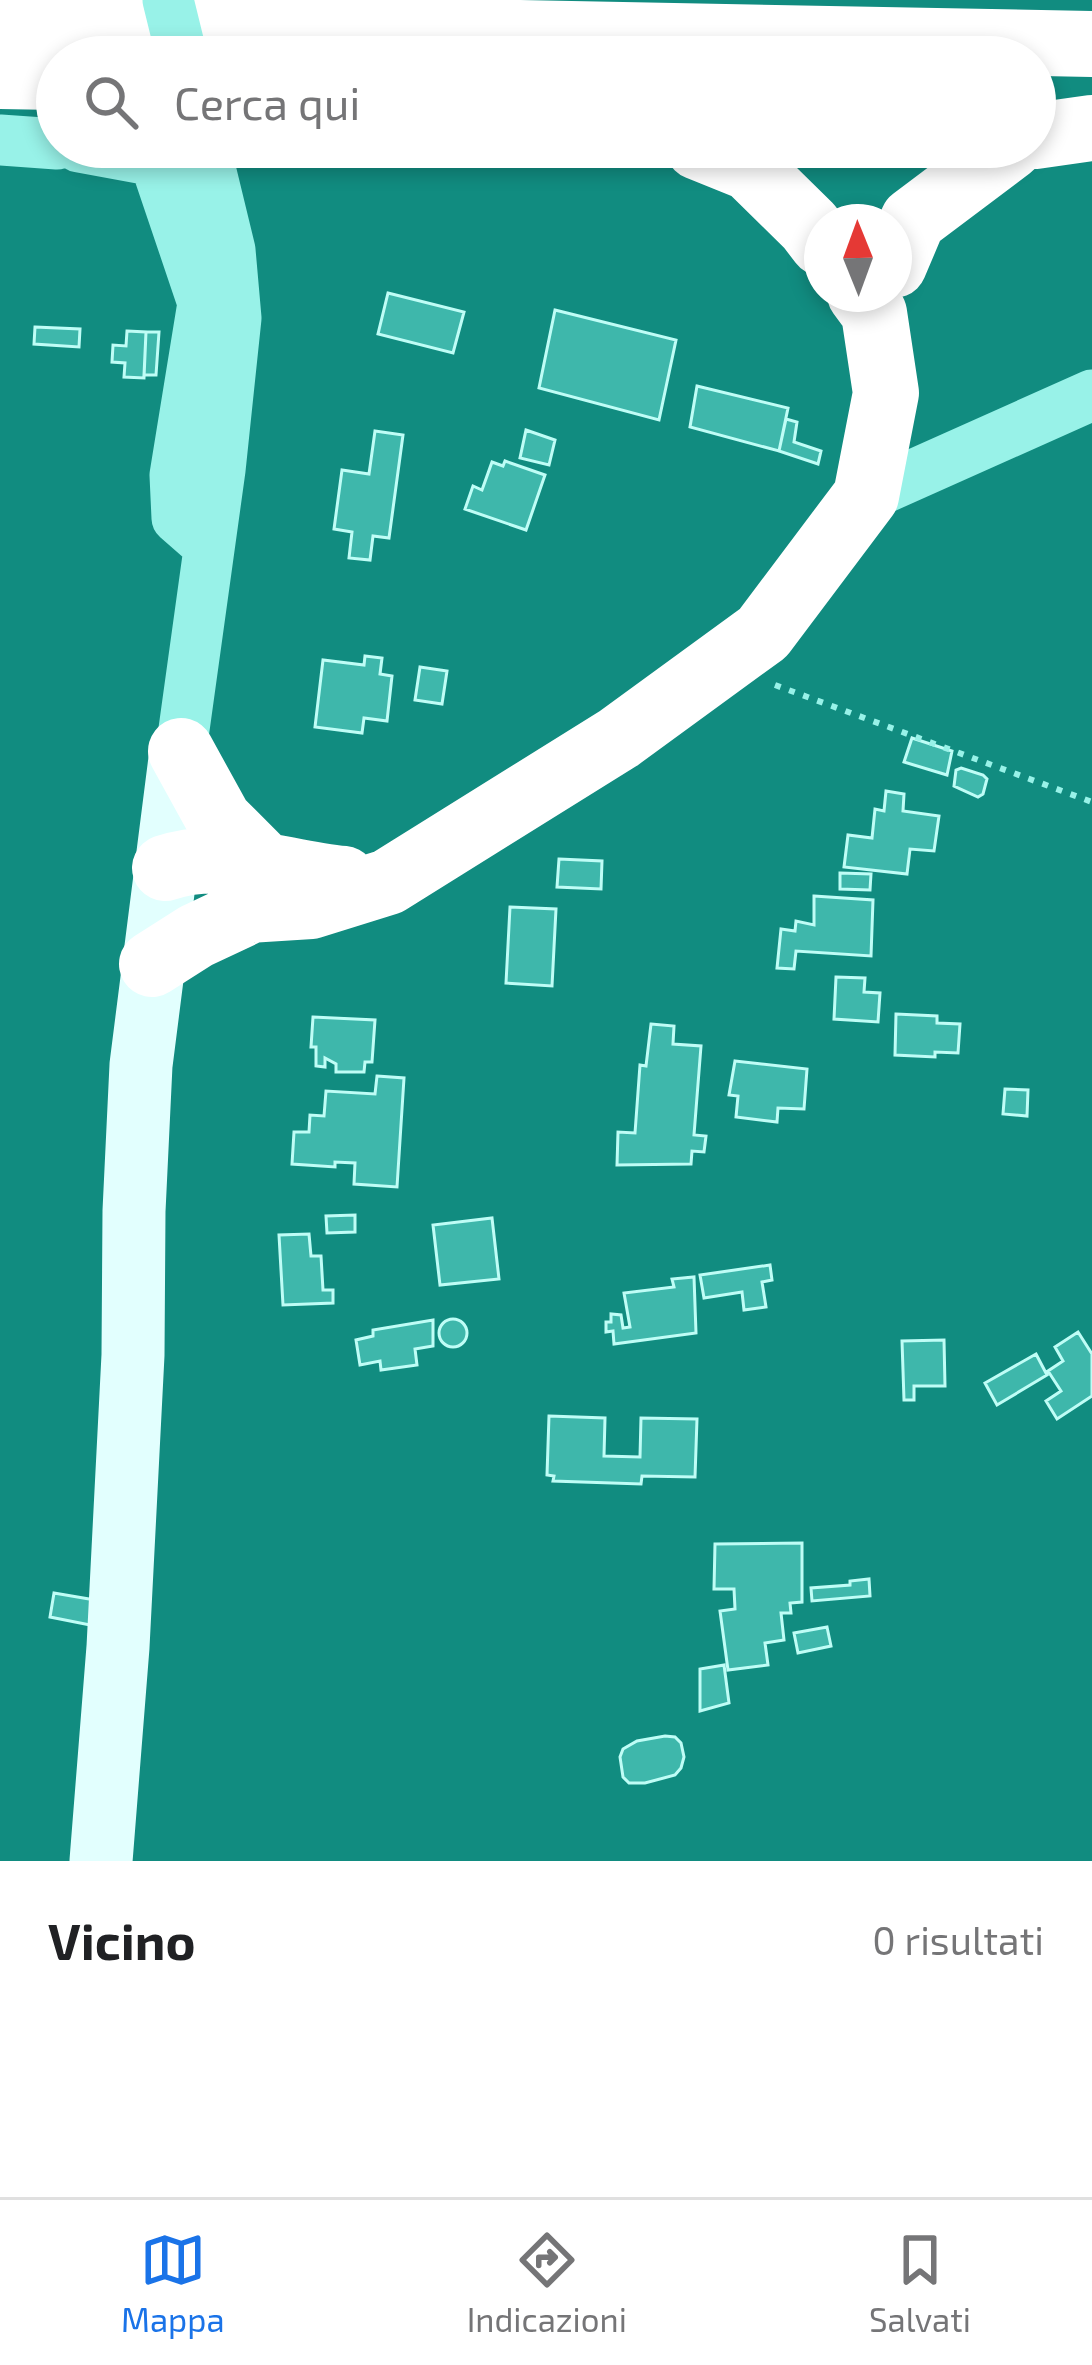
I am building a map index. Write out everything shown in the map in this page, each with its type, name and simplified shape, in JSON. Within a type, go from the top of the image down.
[{"type":"highway","points":[[492,33],[657,22],[706,0]]},
{"type":"highway","points":[[1007,0],[1035,13],[1092,21]]},
{"type":"highway","points":[[0,23],[656,36]]},
{"type":"highway","points":[[1056,43],[1092,44]]},
{"type":"highway","points":[[0,76],[36,77]]},
{"type":"highway","points":[[1056,97],[1092,98]]},
{"type":"highway","points":[[1056,133],[1092,128]]},
{"type":"highway","points":[[750,168],[804,221]]},
{"type":"highway","points":[[912,222],[982,168]]},
{"type":"highway","points":[[165,868],[208,896],[258,888],[311,906],[388,882],[619,738],[763,633],[866,496],[886,393],[880,312]]},
{"type":"highway","points":[[182,751],[258,888]]},
{"type":"highway","points":[[152,964],[258,888]]},
{"type":"main road","points":[[101,1861],[133,1355],[141,1065],[182,751]]},
{"type":"street","points":[[168,0],[177,36]]},
{"type":"street","points":[[0,140],[36,143]]},
{"type":"street","points":[[157,168],[203,303],[175,475],[177,518],[209,546]]},
{"type":"street","points":[[182,751],[236,318],[230,250],[210,168]]},
{"type":"street","points":[[866,496],[1092,395]]},
{"type":"path","points":[[720,664],[1092,802]]},
{"type":"building","points":[[388,293],[464,312],[453,353],[378,334]]},
{"type":"building","points":[[555,310],[676,340],[659,420],[539,388]]},
{"type":"building","points":[[35,327],[80,329],[79,347],[34,344]]},
{"type":"building","points":[[127,331],[146,332],[144,378],[124,377],[125,363],[112,362],[113,345],[126,346]]},
{"type":"building","points":[[146,332],[159,332],[156,375],[144,375]]},
{"type":"building","points":[[697,386],[788,408],[779,451],[690,427]]},
{"type":"building","points":[[786,419],[797,422],[794,442],[821,451],[818,464],[779,451]]},
{"type":"building","points":[[526,430],[555,440],[549,465],[520,458]]},
{"type":"building","points":[[375,431],[403,435],[389,538],[373,536],[370,560],[349,558],[352,532],[334,529],[342,470],[369,474]]},
{"type":"building","points":[[505,461],[545,475],[526,530],[465,509],[473,486],[482,490],[492,462],[503,466]]},
{"type":"building","points":[[365,656],[382,658],[380,674],[392,676],[387,721],[364,718],[362,733],[315,727],[323,660],[364,665]]},
{"type":"building","points":[[420,667],[447,671],[442,704],[415,700]]},
{"type":"building","points":[[912,738],[952,751],[947,775],[904,762]]},
{"type":"building","points":[[956,770],[987,779],[983,794],[978,797],[954,786]]},
{"type":"building","points":[[886,791],[904,794],[903,811],[939,816],[934,851],[910,849],[907,874],[844,867],[848,835],[872,838],[875,809],[884,811]]},
{"type":"building","points":[[559,859],[602,861],[601,889],[557,887]]},
{"type":"building","points":[[840,873],[871,874],[870,890],[840,889]]},
{"type":"building","points":[[814,896],[873,900],[871,956],[796,951],[794,969],[777,968],[781,929],[795,931],[796,921],[814,925]]},
{"type":"building","points":[[510,907],[556,909],[552,986],[506,983]]},
{"type":"building","points":[[836,977],[865,978],[864,992],[880,993],[878,1022],[834,1019]]},
{"type":"building","points":[[896,1014],[937,1016],[937,1023],[960,1024],[958,1053],[895,1055]]},
{"type":"building","points":[[313,1017],[375,1020],[372,1062],[365,1062],[364,1072],[336,1072],[336,1064],[325,1058],[325,1067],[316,1066],[316,1047],[311,1047]]},
{"type":"building","points":[[651,1024],[674,1026],[673,1044],[701,1046],[694,1135],[706,1136],[704,1152],[692,1151],[691,1164],[617,1165],[618,1132],[635,1133],[640,1065],[646,1066]]},
{"type":"building","points":[[735,1061],[807,1069],[804,1109],[778,1108],[777,1122],[736,1117],[738,1096],[729,1095]]},
{"type":"building","points":[[377,1076],[404,1078],[397,1187],[354,1184],[355,1163],[335,1162],[335,1167],[292,1164],[294,1132],[309,1132],[310,1115],[324,1116],[326,1091],[375,1094]]},
{"type":"building","points":[[1005,1089],[1028,1090],[1027,1116],[1003,1114]]},
{"type":"building","points":[[355,1215],[355,1232],[327,1233],[326,1216]]},
{"type":"building","points":[[492,1218],[499,1279],[440,1285],[433,1225]]},
{"type":"building","points":[[309,1234],[311,1256],[321,1256],[323,1290],[333,1290],[333,1303],[283,1305],[279,1235]]},
{"type":"building","points":[[770,1265],[772,1280],[762,1282],[766,1307],[744,1310],[742,1292],[704,1298],[700,1275]]},
{"type":"building","points":[[694,1277],[696,1333],[614,1344],[613,1331],[606,1332],[611,1314],[621,1315],[623,1328],[630,1327],[624,1293],[674,1287],[672,1279]]},
{"type":"building","points":[[453,1319],[463,1323],[467,1333],[463,1343],[453,1347],[443,1343],[439,1333],[443,1323]]},
{"type":"building","points":[[433,1320],[433,1346],[415,1349],[417,1365],[381,1370],[380,1361],[360,1365],[356,1340],[373,1336],[373,1330]]},
{"type":"building","points":[[1078,1332],[1092,1354],[1092,1396],[1057,1419],[1046,1401],[1061,1391],[1048,1371],[1063,1361],[1055,1347]]},
{"type":"building","points":[[944,1340],[945,1386],[914,1386],[914,1400],[904,1400],[902,1341]]},
{"type":"building","points":[[1036,1354],[1047,1375],[997,1405],[985,1383]]},
{"type":"building","points":[[549,1416],[605,1418],[604,1456],[640,1457],[641,1418],[697,1419],[695,1477],[642,1476],[641,1484],[553,1481],[554,1476],[547,1475]]},
{"type":"building","points":[[802,1543],[802,1602],[790,1603],[791,1613],[781,1613],[784,1640],[765,1643],[768,1665],[728,1670],[720,1611],[735,1609],[734,1589],[714,1589],[715,1544]]},
{"type":"building","points":[[869,1579],[870,1596],[812,1601],[811,1588]]},
{"type":"building","points":[[54,1593],[95,1600],[90,1625],[50,1617]]},
{"type":"building","points":[[827,1627],[831,1646],[798,1653],[794,1633]]},
{"type":"building","points":[[724,1665],[729,1703],[700,1711],[700,1669]]},
{"type":"building","points":[[665,1736],[681,1743],[681,1768],[675,1775],[629,1783],[623,1777],[623,1749]]}]
